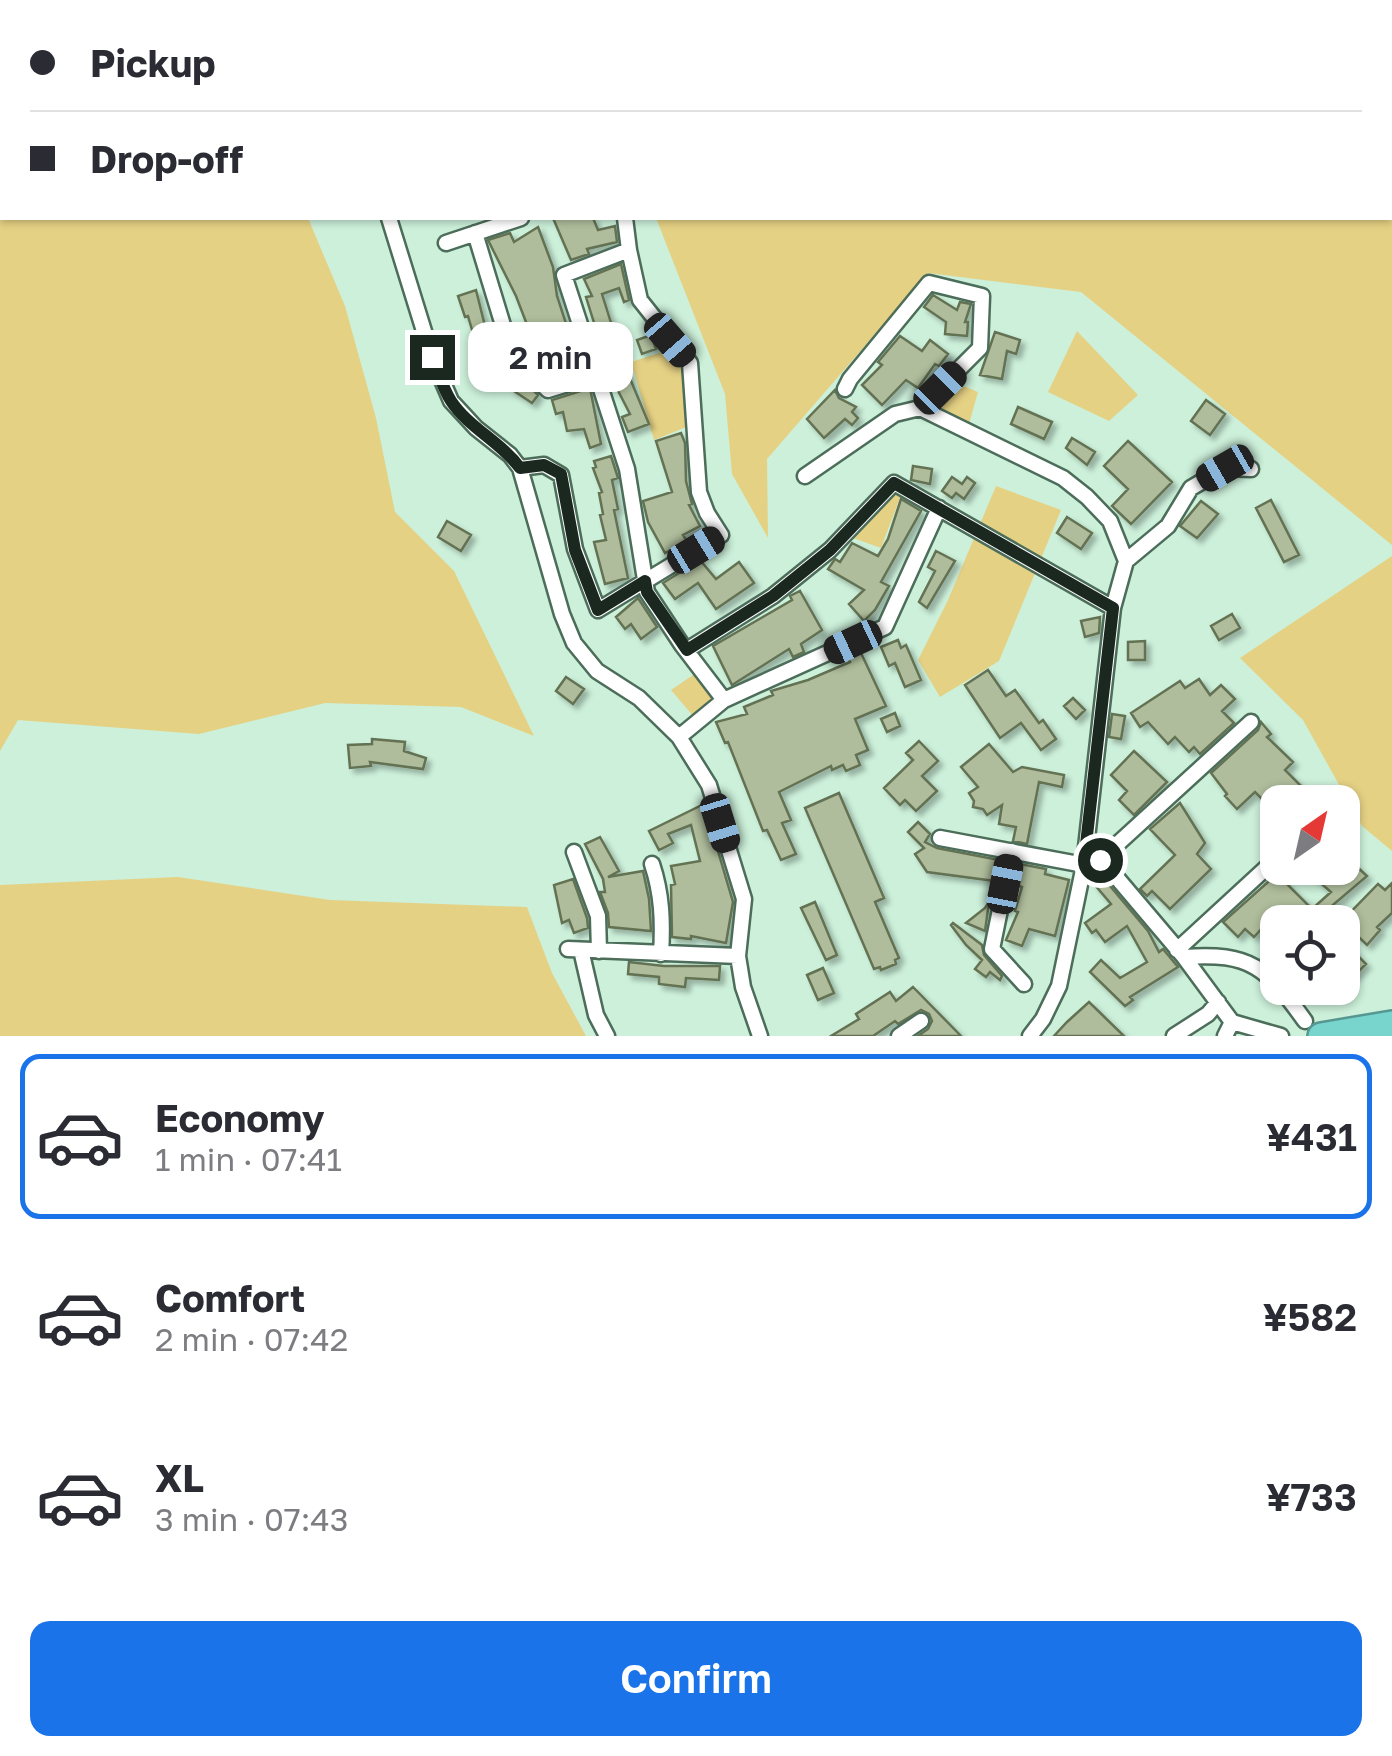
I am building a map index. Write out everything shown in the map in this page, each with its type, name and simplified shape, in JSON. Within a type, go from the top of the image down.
[{"type":"highway","points":[[1313,1028],[1392,1024]]},
{"type":"street","points":[[390,220],[432,357],[451,401],[520,468],[574,644],[597,671],[639,698],[679,737],[709,784],[744,899],[738,956],[743,987],[760,1036]]},
{"type":"street","points":[[446,242],[515,220]]},
{"type":"street","points":[[520,468],[544,465],[561,474],[575,550],[598,610],[721,534],[699,492],[690,363],[640,300],[625,220]]},
{"type":"street","points":[[475,233],[512,355],[548,390],[596,375]]},
{"type":"street","points":[[628,250],[564,275],[627,469],[647,592],[724,700]]},
{"type":"street","points":[[805,476],[895,414],[920,408],[980,348],[982,296],[929,283],[845,390]]},
{"type":"street","points":[[920,408],[1063,478],[1110,521],[1126,561]]},
{"type":"street","points":[[1030,1036],[1044,1019],[1060,986],[1085,859],[1113,608],[1126,561],[1168,526],[1191,488],[1225,468],[1251,469]]},
{"type":"street","points":[[687,650],[773,596],[830,550],[894,483],[1113,608]]},
{"type":"street","points":[[679,737],[724,700],[885,627],[939,508]]},
{"type":"street","points":[[1100,860],[1250,722]]},
{"type":"street","points":[[940,838],[1012,851],[1100,860],[1181,953],[1218,1002],[1229,1029],[1282,1036]]},
{"type":"street","points":[[1012,851],[992,949],[1024,984]]},
{"type":"street","points":[[574,852],[598,916],[599,951]]},
{"type":"street","points":[[652,864],[663,922],[661,954]]},
{"type":"street","points":[[1181,953],[1260,875]]},
{"type":"street","points":[[607,1036],[574,949],[738,956]]},
{"type":"street","points":[[1181,953],[1245,959],[1272,981],[1313,1028]]},
{"type":"street","points":[[1174,1036],[1208,1014],[1218,1002]]},
{"type":"street","points":[[899,1036],[921,1021]]},
{"type":"shaded area","points":[[0,220],[309,220],[345,306],[376,418],[395,512],[454,571],[534,736],[461,707],[325,703],[199,734],[18,720],[0,751]]},
{"type":"shaded area","points":[[657,220],[1392,220],[1392,545],[1081,292],[928,273],[767,459],[768,538],[732,474],[725,394]]},
{"type":"shaded area","points":[[1077,331],[1138,395],[1109,421],[1048,392]]},
{"type":"shaded area","points":[[669,350],[686,367],[689,426],[654,440],[631,362]]},
{"type":"shaded area","points":[[956,383],[978,392],[969,424],[939,411],[937,400]]},
{"type":"shaded area","points":[[996,486],[1061,510],[999,661],[940,697],[918,660]]},
{"type":"shaded area","points":[[895,491],[901,495],[881,548],[850,537]]},
{"type":"shaded area","points":[[1392,556],[1392,851],[1360,822],[1360,785],[1339,785],[1303,720],[1240,658]]},
{"type":"shaded area","points":[[696,673],[715,701],[694,717],[671,690]]},
{"type":"shaded area","points":[[178,877],[330,900],[527,907],[552,973],[586,1036],[0,1036],[0,885]]},
{"type":"building","points":[[554,220],[594,220],[598,230],[615,226],[617,242],[587,249],[589,254],[571,260]]},
{"type":"building","points":[[538,227],[577,357],[557,362],[550,334],[526,342],[520,324],[526,322],[488,240],[510,233],[514,242]]},
{"type":"building","points":[[621,264],[629,300],[624,302],[619,288],[602,294],[624,364],[649,424],[628,432],[622,417],[630,414],[611,377],[586,297],[592,296],[584,279]]},
{"type":"building","points":[[476,290],[489,342],[493,341],[497,357],[481,361],[458,296]]},
{"type":"building","points":[[933,295],[957,310],[960,302],[971,304],[965,322],[967,336],[945,334],[946,322],[924,307]]},
{"type":"building","points":[[995,332],[1020,340],[1016,354],[1007,351],[1002,379],[980,375]]},
{"type":"building","points":[[651,335],[656,349],[642,354],[637,340]]},
{"type":"building","points":[[900,336],[922,351],[930,340],[948,354],[939,366],[935,364],[918,388],[906,380],[882,405],[862,385],[882,365],[878,362]]},
{"type":"building","points":[[520,377],[538,395],[532,403],[511,389]]},
{"type":"building","points":[[590,388],[601,444],[590,448],[584,429],[567,431],[563,412],[556,414],[552,400]]},
{"type":"building","points":[[835,390],[839,398],[856,407],[852,412],[858,418],[852,425],[845,419],[824,438],[807,419]]},
{"type":"building","points":[[1206,400],[1225,414],[1210,435],[1191,421]]},
{"type":"building","points":[[1018,407],[1052,422],[1044,439],[1011,424]]},
{"type":"building","points":[[681,433],[692,504],[689,505],[700,526],[683,535],[687,541],[665,553],[648,522],[643,501],[672,492],[656,441]]},
{"type":"building","points":[[1072,438],[1095,452],[1087,465],[1066,448]]},
{"type":"building","points":[[1128,441],[1172,482],[1131,524],[1112,506],[1128,489],[1104,466]]},
{"type":"building","points":[[611,456],[618,478],[612,480],[618,509],[614,510],[628,578],[605,584],[594,542],[606,540],[600,515],[602,492],[593,468],[594,461]]},
{"type":"building","points":[[913,466],[932,469],[930,484],[911,480]]},
{"type":"building","points":[[952,477],[962,484],[967,477],[975,483],[964,499],[956,493],[952,498],[942,491]]},
{"type":"building","points":[[901,499],[921,511],[881,582],[889,586],[864,621],[849,604],[864,590],[828,569],[835,559],[840,562],[852,543],[878,556]]},
{"type":"building","points":[[1271,500],[1299,555],[1284,562],[1256,508]]},
{"type":"building","points":[[1201,501],[1218,514],[1197,538],[1180,526]]},
{"type":"building","points":[[1067,517],[1092,533],[1081,549],[1057,533]]},
{"type":"building","points":[[447,521],[471,535],[461,551],[438,537]]},
{"type":"building","points":[[936,551],[955,561],[927,608],[919,602],[935,571],[928,567]]},
{"type":"building","points":[[700,560],[716,579],[739,562],[754,583],[716,609],[698,583],[675,599],[663,583]]},
{"type":"building","points":[[800,591],[822,630],[801,644],[804,652],[793,657],[789,649],[732,685],[713,646],[792,600],[790,596]]},
{"type":"building","points":[[638,598],[657,627],[641,639],[631,624],[625,629],[616,617]]},
{"type":"building","points":[[1232,614],[1240,628],[1219,640],[1211,626]]},
{"type":"building","points":[[1100,617],[1099,633],[1085,637],[1081,621]]},
{"type":"building","points":[[898,640],[901,648],[906,645],[921,680],[905,687],[895,663],[889,666],[881,647]]},
{"type":"building","points":[[1145,641],[1145,660],[1128,660],[1128,642]]},
{"type":"building","points":[[861,653],[886,706],[855,719],[868,750],[856,755],[860,765],[846,771],[843,765],[832,770],[831,766],[779,792],[791,820],[782,823],[796,854],[781,860],[767,830],[763,831],[728,742],[725,743],[716,722],[747,714],[744,707],[773,695],[771,691],[808,680],[850,662],[848,658]]},
{"type":"building","points":[[988,670],[1006,696],[1015,690],[1056,739],[1041,750],[1021,723],[1000,738],[965,685]]},
{"type":"building","points":[[566,677],[584,689],[573,704],[556,691]]},
{"type":"building","points":[[1199,679],[1210,695],[1221,685],[1235,699],[1222,711],[1234,723],[1200,754],[1194,747],[1189,752],[1175,737],[1168,744],[1148,722],[1140,727],[1131,713],[1180,681],[1185,688]]},
{"type":"building","points":[[1073,698],[1085,710],[1076,719],[1064,706]]},
{"type":"building","points":[[895,713],[900,726],[887,732],[881,719]]},
{"type":"building","points":[[1112,714],[1125,716],[1121,739],[1109,737]]},
{"type":"building","points":[[1261,722],[1271,734],[1267,737],[1293,762],[1285,770],[1300,785],[1260,785],[1260,797],[1255,792],[1237,809],[1211,773],[1258,730]]},
{"type":"building","points":[[372,739],[405,742],[404,751],[426,758],[423,769],[370,762],[371,766],[350,768],[348,745],[372,744]]},
{"type":"building","points":[[919,741],[938,761],[922,776],[937,791],[916,811],[905,800],[900,805],[884,788],[913,760],[906,753]]},
{"type":"building","points":[[989,744],[1013,772],[1022,767],[1064,775],[1062,787],[1039,782],[1027,844],[1013,841],[1016,827],[999,824],[1002,805],[987,815],[983,809],[973,807],[969,793],[978,787],[961,767]]},
{"type":"building","points":[[1134,751],[1167,782],[1134,815],[1119,800],[1127,791],[1111,775]]},
{"type":"building","points":[[839,793],[884,898],[875,902],[899,958],[896,964],[881,970],[874,969],[805,808]]},
{"type":"building","points":[[1180,803],[1205,843],[1197,854],[1211,869],[1170,909],[1152,891],[1147,896],[1140,889],[1175,855],[1150,829]]},
{"type":"building","points":[[704,804],[733,902],[726,943],[691,936],[672,937],[671,885],[675,884],[671,866],[700,861],[691,825],[668,834],[673,843],[659,850],[649,831]]},
{"type":"building","points":[[918,822],[930,834],[925,842],[937,848],[999,860],[995,881],[927,872],[915,854],[924,848],[908,832]]},
{"type":"building","points":[[600,837],[619,871],[608,877],[643,871],[651,931],[609,927],[600,892],[605,892],[603,879],[585,844]]},
{"type":"building","points":[[1020,864],[1046,869],[1045,874],[1069,880],[1055,936],[1029,929],[1022,946],[1006,940],[1018,912],[1015,911],[1022,887],[1016,885]]},
{"type":"building","points":[[1099,873],[1148,931],[1159,952],[1163,949],[1178,967],[1130,997],[1133,1000],[1125,1006],[1090,972],[1101,960],[1120,978],[1147,962],[1127,926],[1105,942],[1085,923],[1111,904],[1093,880]]},
{"type":"building","points":[[573,879],[588,928],[574,933],[569,920],[562,923],[554,885]]},
{"type":"building","points":[[1392,883],[1392,913],[1377,927],[1380,930],[1367,945],[1360,938],[1358,905],[1378,884],[1385,890]]},
{"type":"building","points":[[1265,885],[1288,885],[1308,905],[1260,905],[1260,930],[1254,937],[1245,929],[1238,937],[1223,922]]},
{"type":"building","points":[[1323,885],[1356,885],[1333,905],[1316,905],[1331,892]]},
{"type":"building","points":[[815,902],[837,955],[826,960],[801,908]]},
{"type":"building","points":[[989,902],[985,931],[966,923],[985,908]]},
{"type":"building","points":[[953,923],[982,945],[984,955],[1002,976],[1000,980],[990,972],[986,977],[975,969],[982,960],[966,945]]},
{"type":"building","points":[[629,962],[720,966],[719,980],[686,978],[685,987],[659,984],[659,977],[628,974]]},
{"type":"building","points":[[823,968],[834,993],[818,1000],[807,975]]},
{"type":"building","points":[[913,987],[961,1036],[918,1036],[932,1021],[921,1010],[873,1036],[831,1036],[859,1019],[856,1014],[890,992],[896,1001]]},
{"type":"building","points":[[1089,1002],[1124,1036],[1054,1036],[1067,1022]]},
{"type":"route","points":[[432,357],[451,401],[520,468],[538,464],[561,474],[575,550],[598,610],[645,581],[647,592],[687,650],[773,596],[830,550],[894,483],[1113,608],[1085,853],[1100,860]]}]
